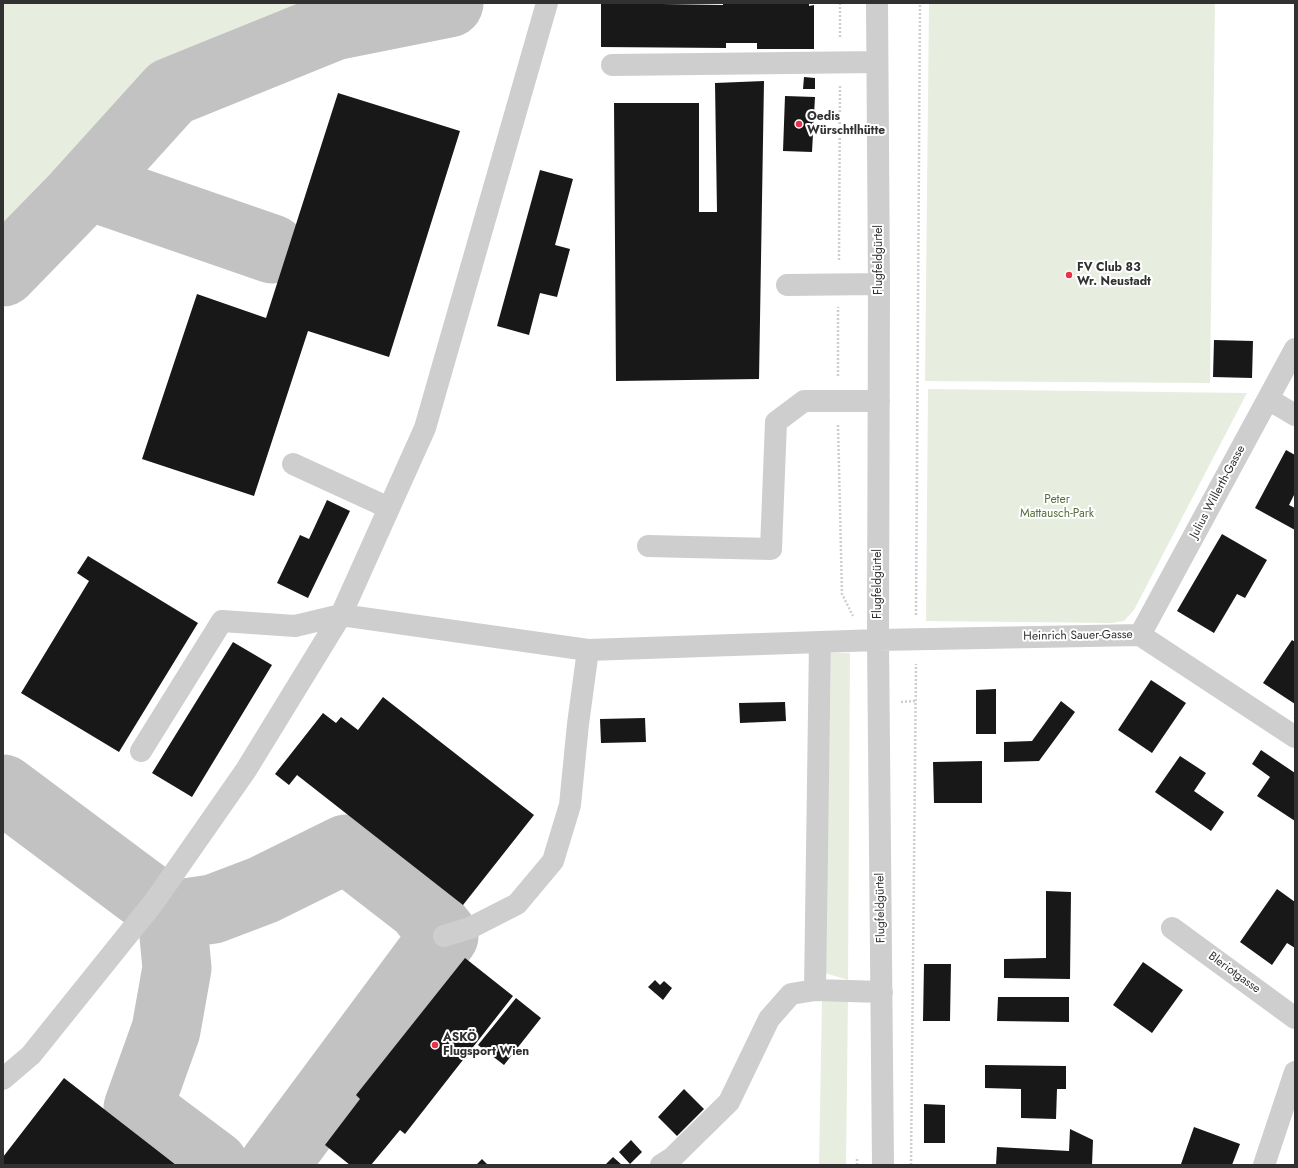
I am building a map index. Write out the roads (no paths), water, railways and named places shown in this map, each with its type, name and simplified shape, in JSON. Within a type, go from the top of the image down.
[{"type":"street","points":[[3,1080],[31,1054],[154,902],[246,770],[341,615],[425,428],[547,3]]},
{"type":"street","name":"Flugfeldgürtel","points":[[877,3],[879,284],[878,640],[883,1165]]},
{"type":"street","points":[[612,65],[877,62]]},
{"type":"street","points":[[787,285],[879,284]]},
{"type":"street","name":"Julius Willerth-Gasse","points":[[1140,635],[1295,348]]},
{"type":"street","points":[[1268,399],[1295,415]]},
{"type":"street","points":[[648,546],[771,549],[776,422],[804,401],[879,401]]},
{"type":"street","points":[[293,464],[389,508]]},
{"type":"street","points":[[141,751],[222,621],[295,626],[341,615]]},
{"type":"street","name":"Heinrich Sauer-Gasse","points":[[341,615],[588,650],[878,640],[1140,635],[1295,737]]},
{"type":"street","points":[[815,990],[820,642]]},
{"type":"street","points":[[444,936],[470,928],[517,904],[553,861],[570,805],[578,724],[588,650]]},
{"type":"street","name":"Bleriotgasse","points":[[1172,928],[1295,1018]]},
{"type":"street","points":[[661,1165],[672,1158],[729,1102],[769,1019],[791,994],[815,990],[882,992]]},
{"type":"street","points":[[1264,1165],[1295,1072]]},
{"type":"place","name":"Oedis Würschtlhütte","points":[[799,124]]},
{"type":"place","name":"FV Club 83 Wr. Neustadt","points":[[1069,275]]},
{"type":"place","name":"ASKÖ Flugsport Wien","points":[[435,1045]]},
{"type":"park label","name":"Peter Mattausch-Park","points":[[1057,507]]}]
